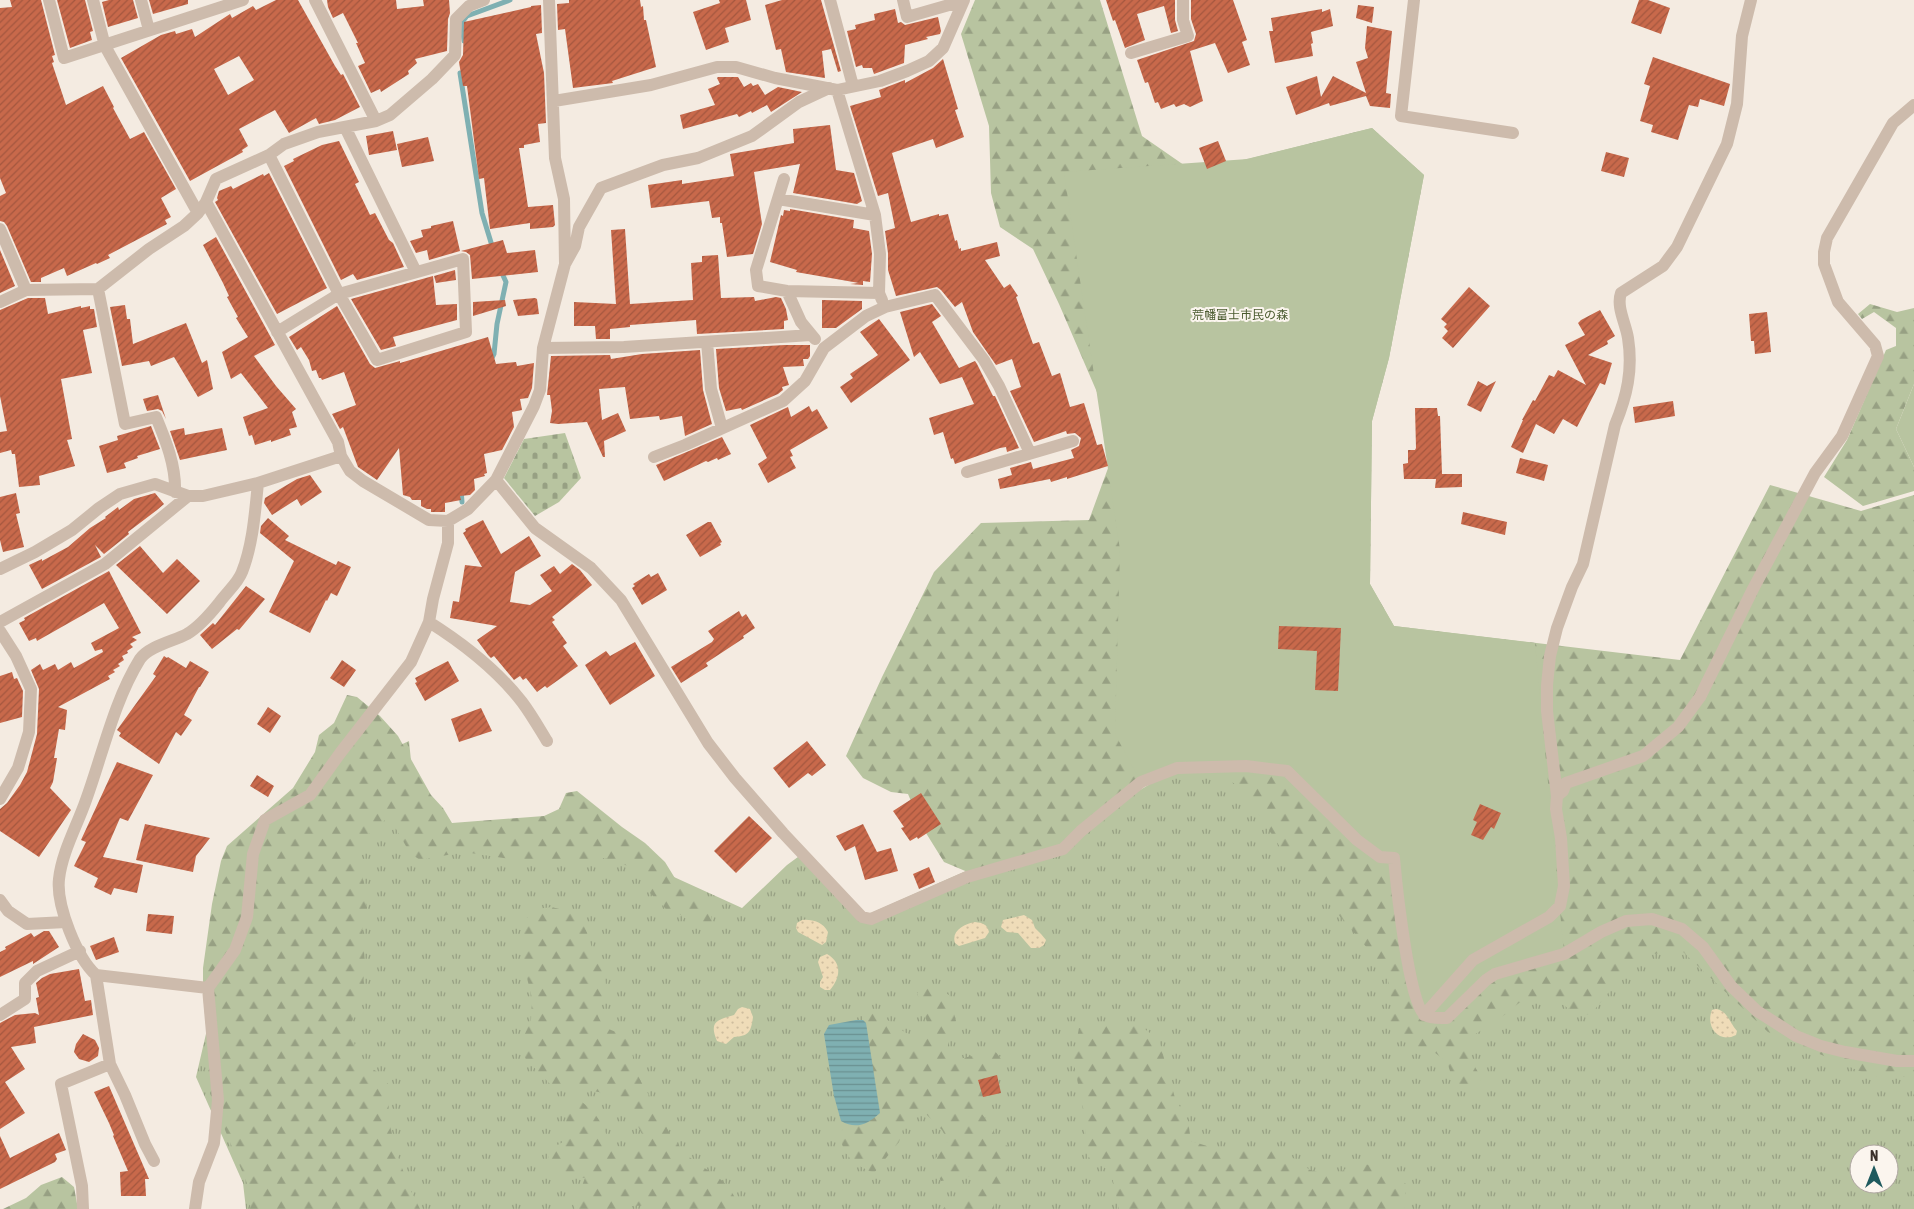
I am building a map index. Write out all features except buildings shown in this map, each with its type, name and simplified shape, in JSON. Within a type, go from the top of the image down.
[{"type":"street","points":[[49,0],[64,58],[243,0]]},
{"type":"street","points":[[93,0],[105,46],[198,213]]},
{"type":"street","points":[[141,0],[149,30]]},
{"type":"street","points":[[315,0],[376,121]]},
{"type":"street","points":[[0,302],[26,290],[98,289],[149,249],[184,226],[198,213],[206,202],[216,179],[269,155],[284,144],[318,132],[376,121],[390,115],[432,79],[455,55],[456,19],[469,6],[484,0]]},
{"type":"street","points":[[549,0],[555,158],[564,199],[565,264]]},
{"type":"street","points":[[830,0],[853,86]]},
{"type":"street","points":[[903,0],[907,16],[963,1]]},
{"type":"street","points":[[1131,53],[1188,36],[1184,20],[1183,0]]},
{"type":"street","points":[[1414,0],[1401,116],[1514,133]]},
{"type":"street","points":[[1424,1015],[1473,960],[1549,917],[1560,906],[1564,886],[1561,838],[1556,809],[1558,796],[1547,711],[1547,685],[1550,656],[1557,628],[1583,564],[1615,425],[1624,403],[1630,377],[1628,338],[1619,300],[1621,293],[1663,266],[1677,247],[1727,144],[1737,104],[1742,36],[1751,0]]},
{"type":"street","points":[[206,202],[338,442],[342,456],[350,471],[362,481],[429,520],[448,521],[468,509],[496,480],[534,406],[540,390],[543,348],[565,264],[575,246],[579,226],[601,188],[663,165],[698,158],[752,136],[799,102],[833,89],[880,81],[929,61],[943,48],[963,1]]},
{"type":"street","points":[[554,101],[651,85],[717,67],[736,67],[775,78],[833,89]]},
{"type":"street","points":[[833,89],[875,216],[880,254],[879,293],[885,307]]},
{"type":"street","points":[[1558,796],[1563,791],[1566,783],[1643,756],[1678,727],[1700,697],[1753,589],[1815,473],[1842,436],[1878,356],[1875,345],[1838,302],[1832,290],[1824,264],[1827,238],[1893,123],[1914,105]]},
{"type":"street","points":[[345,127],[416,272]]},
{"type":"street","points":[[269,155],[339,294],[377,360],[466,332],[463,259],[339,294],[277,332]]},
{"type":"street","points":[[784,178],[756,270],[758,286],[788,291],[879,293]]},
{"type":"street","points":[[778,199],[875,216]]},
{"type":"street","points":[[0,229],[26,290]]},
{"type":"street","points":[[98,289],[125,424],[156,417],[182,494]]},
{"type":"street","points":[[788,291],[801,322],[824,348]]},
{"type":"street","points":[[654,457],[783,401],[805,381],[824,348],[866,316],[885,307],[935,295],[989,369],[999,386],[1030,453]]},
{"type":"street","points":[[543,348],[624,347],[811,335]]},
{"type":"street","points":[[707,342],[711,389],[722,428]]},
{"type":"street","points":[[967,472],[1073,441]]},
{"type":"street","points":[[0,569],[35,552],[72,530],[120,494],[155,484],[182,494],[202,496],[258,483],[342,456]]},
{"type":"street","points":[[496,480],[535,528],[591,568],[621,600],[708,744],[783,833],[862,917],[871,919],[967,877],[1064,849],[1081,831],[1141,782],[1176,768],[1246,766],[1287,771],[1357,840],[1380,857],[1394,858],[1402,926],[1417,1004],[1424,1015],[1433,1018],[1447,1018],[1486,980],[1495,974],[1564,954],[1602,932],[1626,921],[1652,918],[1682,929],[1703,947],[1731,986],[1757,1011],[1796,1036],[1821,1046],[1873,1058],[1914,1061]]},
{"type":"street","points":[[154,1161],[110,1064],[96,975],[88,967],[66,922],[60,903],[58,880],[63,859],[99,765],[121,698],[142,656],[161,645],[188,634],[212,612],[242,574],[253,530],[258,483]]},
{"type":"street","points":[[0,622],[105,564],[182,494]]},
{"type":"street","points":[[196,1209],[200,1182],[214,1143],[218,1100],[208,988],[235,950],[247,917],[253,854],[265,820],[310,795],[411,662],[430,622],[433,599],[448,543],[448,521]]},
{"type":"street","points":[[430,622],[458,640],[502,680],[522,702],[547,741]]},
{"type":"street","points":[[0,631],[16,656],[31,689],[29,732],[18,768],[0,800]]},
{"type":"street","points":[[0,900],[8,910],[26,924],[66,922]]},
{"type":"street","points":[[0,1015],[25,1000],[25,983],[37,971],[80,951]]},
{"type":"street","points":[[96,975],[208,988]]},
{"type":"street","points":[[83,1209],[82,1186],[60,1084],[110,1064]]},
{"type":"green space","points":[[975,0],[1100,0],[1142,136],[1194,172],[1372,128],[1424,175],[1389,358],[1372,421],[1370,584],[1394,626],[1680,660],[1770,485],[1861,511],[1914,495],[1914,1077],[1871,1076],[1768,1032],[1681,950],[1647,955],[1630,966],[1591,1014],[1577,1015],[1557,1000],[1532,1000],[1519,1003],[1497,1021],[1472,1036],[1464,1050],[1478,1071],[1481,1080],[1482,1086],[1473,1091],[1459,1086],[1451,1074],[1447,1062],[1434,1052],[1417,1054],[1402,1038],[1391,1033],[1388,1020],[1392,1006],[1387,971],[1280,847],[1241,787],[1180,755],[1105,820],[1055,846],[970,873],[944,862],[921,825],[908,794],[891,792],[863,778],[846,756],[882,677],[934,572],[981,523],[1089,520],[1118,441],[1059,304],[1033,249],[1000,227],[991,193],[989,126],[961,34]]},
{"type":"green space","name":"荒幡富士市民の森","points":[[1372,128],[1424,175],[1389,358],[1372,421],[1370,584],[1394,626],[1535,643],[1564,954],[1495,974],[1447,1018],[1424,1015],[1394,858],[1380,857],[1287,771],[1177,768],[1141,782],[1115,734],[1120,550],[1064,172],[1248,159]]},
{"type":"green space","points":[[1870,304],[1897,312],[1914,308],[1914,384],[1896,429],[1914,467],[1914,491],[1863,506],[1824,477],[1847,440],[1886,350],[1896,346],[1896,328],[1874,312],[1862,319],[1858,314]]},
{"type":"green space","points":[[1914,384],[1914,467],[1896,429]]},
{"type":"green space","points":[[565,433],[581,478],[559,502],[535,516],[504,478],[524,439]]},
{"type":"green space","points":[[347,695],[357,697],[380,716],[398,736],[431,795],[443,808],[452,823],[544,816],[559,809],[566,793],[577,791],[645,843],[665,862],[681,888],[698,894],[707,901],[711,912],[713,929],[692,923],[678,913],[666,909],[650,893],[650,885],[628,866],[605,858],[530,862],[464,852],[420,860],[410,853],[392,822],[385,820],[361,843],[359,849],[359,864],[367,907],[362,924],[365,965],[362,994],[350,1027],[359,1061],[376,1071],[390,1086],[388,1118],[397,1154],[409,1187],[420,1209],[250,1209],[251,1193],[209,1091],[206,1068],[208,1045],[203,994],[203,968],[212,904],[221,861],[227,846],[293,788],[315,752],[319,735],[334,723]]},
{"type":"green space","points":[[409,741],[418,829],[598,820],[652,867],[742,908],[787,865],[802,854],[862,917],[1113,806],[1177,768],[1246,766],[1626,921],[1914,1061],[1914,1209],[246,1209],[243,1183],[196,1077],[228,939],[314,785]]},
{"type":"green space","points":[[552,907],[571,913],[583,924],[595,955],[604,968],[606,987],[597,1014],[605,1026],[626,1034],[638,1075],[670,1134],[690,1158],[726,1184],[733,1194],[739,1209],[661,1209],[658,1205],[631,1206],[625,1209],[575,1209],[573,1204],[585,1178],[551,1174],[548,1159],[550,1149],[563,1142],[569,1103],[582,1102],[597,1116],[611,1146],[640,1148],[642,1134],[631,1113],[599,1092],[552,1086],[525,1058],[523,1038],[531,1020],[532,998],[521,954],[520,933],[528,916],[537,909]]},
{"type":"green space","points":[[929,984],[949,995],[956,1021],[948,1032],[948,1047],[960,1059],[994,1050],[1004,1062],[1001,1068],[974,1079],[975,1088],[986,1092],[986,1105],[982,1114],[993,1129],[997,1141],[1008,1146],[1009,1168],[1005,1175],[1008,1185],[992,1197],[994,1209],[943,1209],[948,1203],[975,1197],[977,1184],[971,1176],[941,1181],[931,1165],[948,1141],[942,1130],[923,1111],[907,1116],[899,1142],[874,1173],[850,1158],[843,1148],[839,1133],[851,1122],[863,1012],[869,1007],[906,1033],[921,1037],[927,1022],[917,993]]},
{"type":"green space","points":[[1137,1023],[1159,1040],[1175,1098],[1188,1121],[1191,1141],[1223,1151],[1258,1148],[1283,1151],[1310,1170],[1333,1176],[1358,1162],[1387,1170],[1406,1184],[1404,1209],[1119,1209],[1111,1172],[1087,1156],[1084,1115],[1073,1058],[1079,1028]]},
{"type":"green space","points":[[62,1177],[74,1187],[78,1209],[3,1209],[26,1198],[41,1185]]},
{"type":"sand","points":[[1024,915],[1032,920],[1035,928],[1046,940],[1044,945],[1039,948],[1031,948],[1018,933],[1007,932],[1001,927],[1003,920]]},
{"type":"sand","points":[[802,920],[810,920],[823,926],[828,932],[826,942],[822,945],[798,932],[796,928],[797,923]]},
{"type":"sand","points":[[975,922],[982,923],[987,927],[989,932],[985,938],[959,946],[955,943],[955,935],[959,929]]},
{"type":"sand","points":[[827,954],[838,966],[838,976],[830,990],[820,987],[823,977],[818,962],[820,957]]},
{"type":"sand","points":[[742,1007],[750,1009],[753,1017],[748,1032],[743,1036],[734,1037],[726,1044],[717,1041],[714,1029],[716,1022],[734,1015]]},
{"type":"sand","points":[[1716,1009],[1726,1014],[1737,1031],[1736,1035],[1724,1037],[1719,1036],[1715,1032],[1710,1022],[1710,1016],[1712,1010]]},
{"type":"water","points":[[863,1020],[866,1023],[880,1113],[866,1123],[852,1125],[841,1121],[834,1096],[824,1034],[829,1025]]},
{"type":"waterway","points":[[464,41],[462,22],[467,16],[510,0]]},
{"type":"waterway","points":[[460,73],[482,213],[493,249]]},
{"type":"waterway","points":[[491,360],[494,354],[497,324],[506,282],[501,271]]},
{"type":"waterway","points":[[461,490],[462,502]]}]
